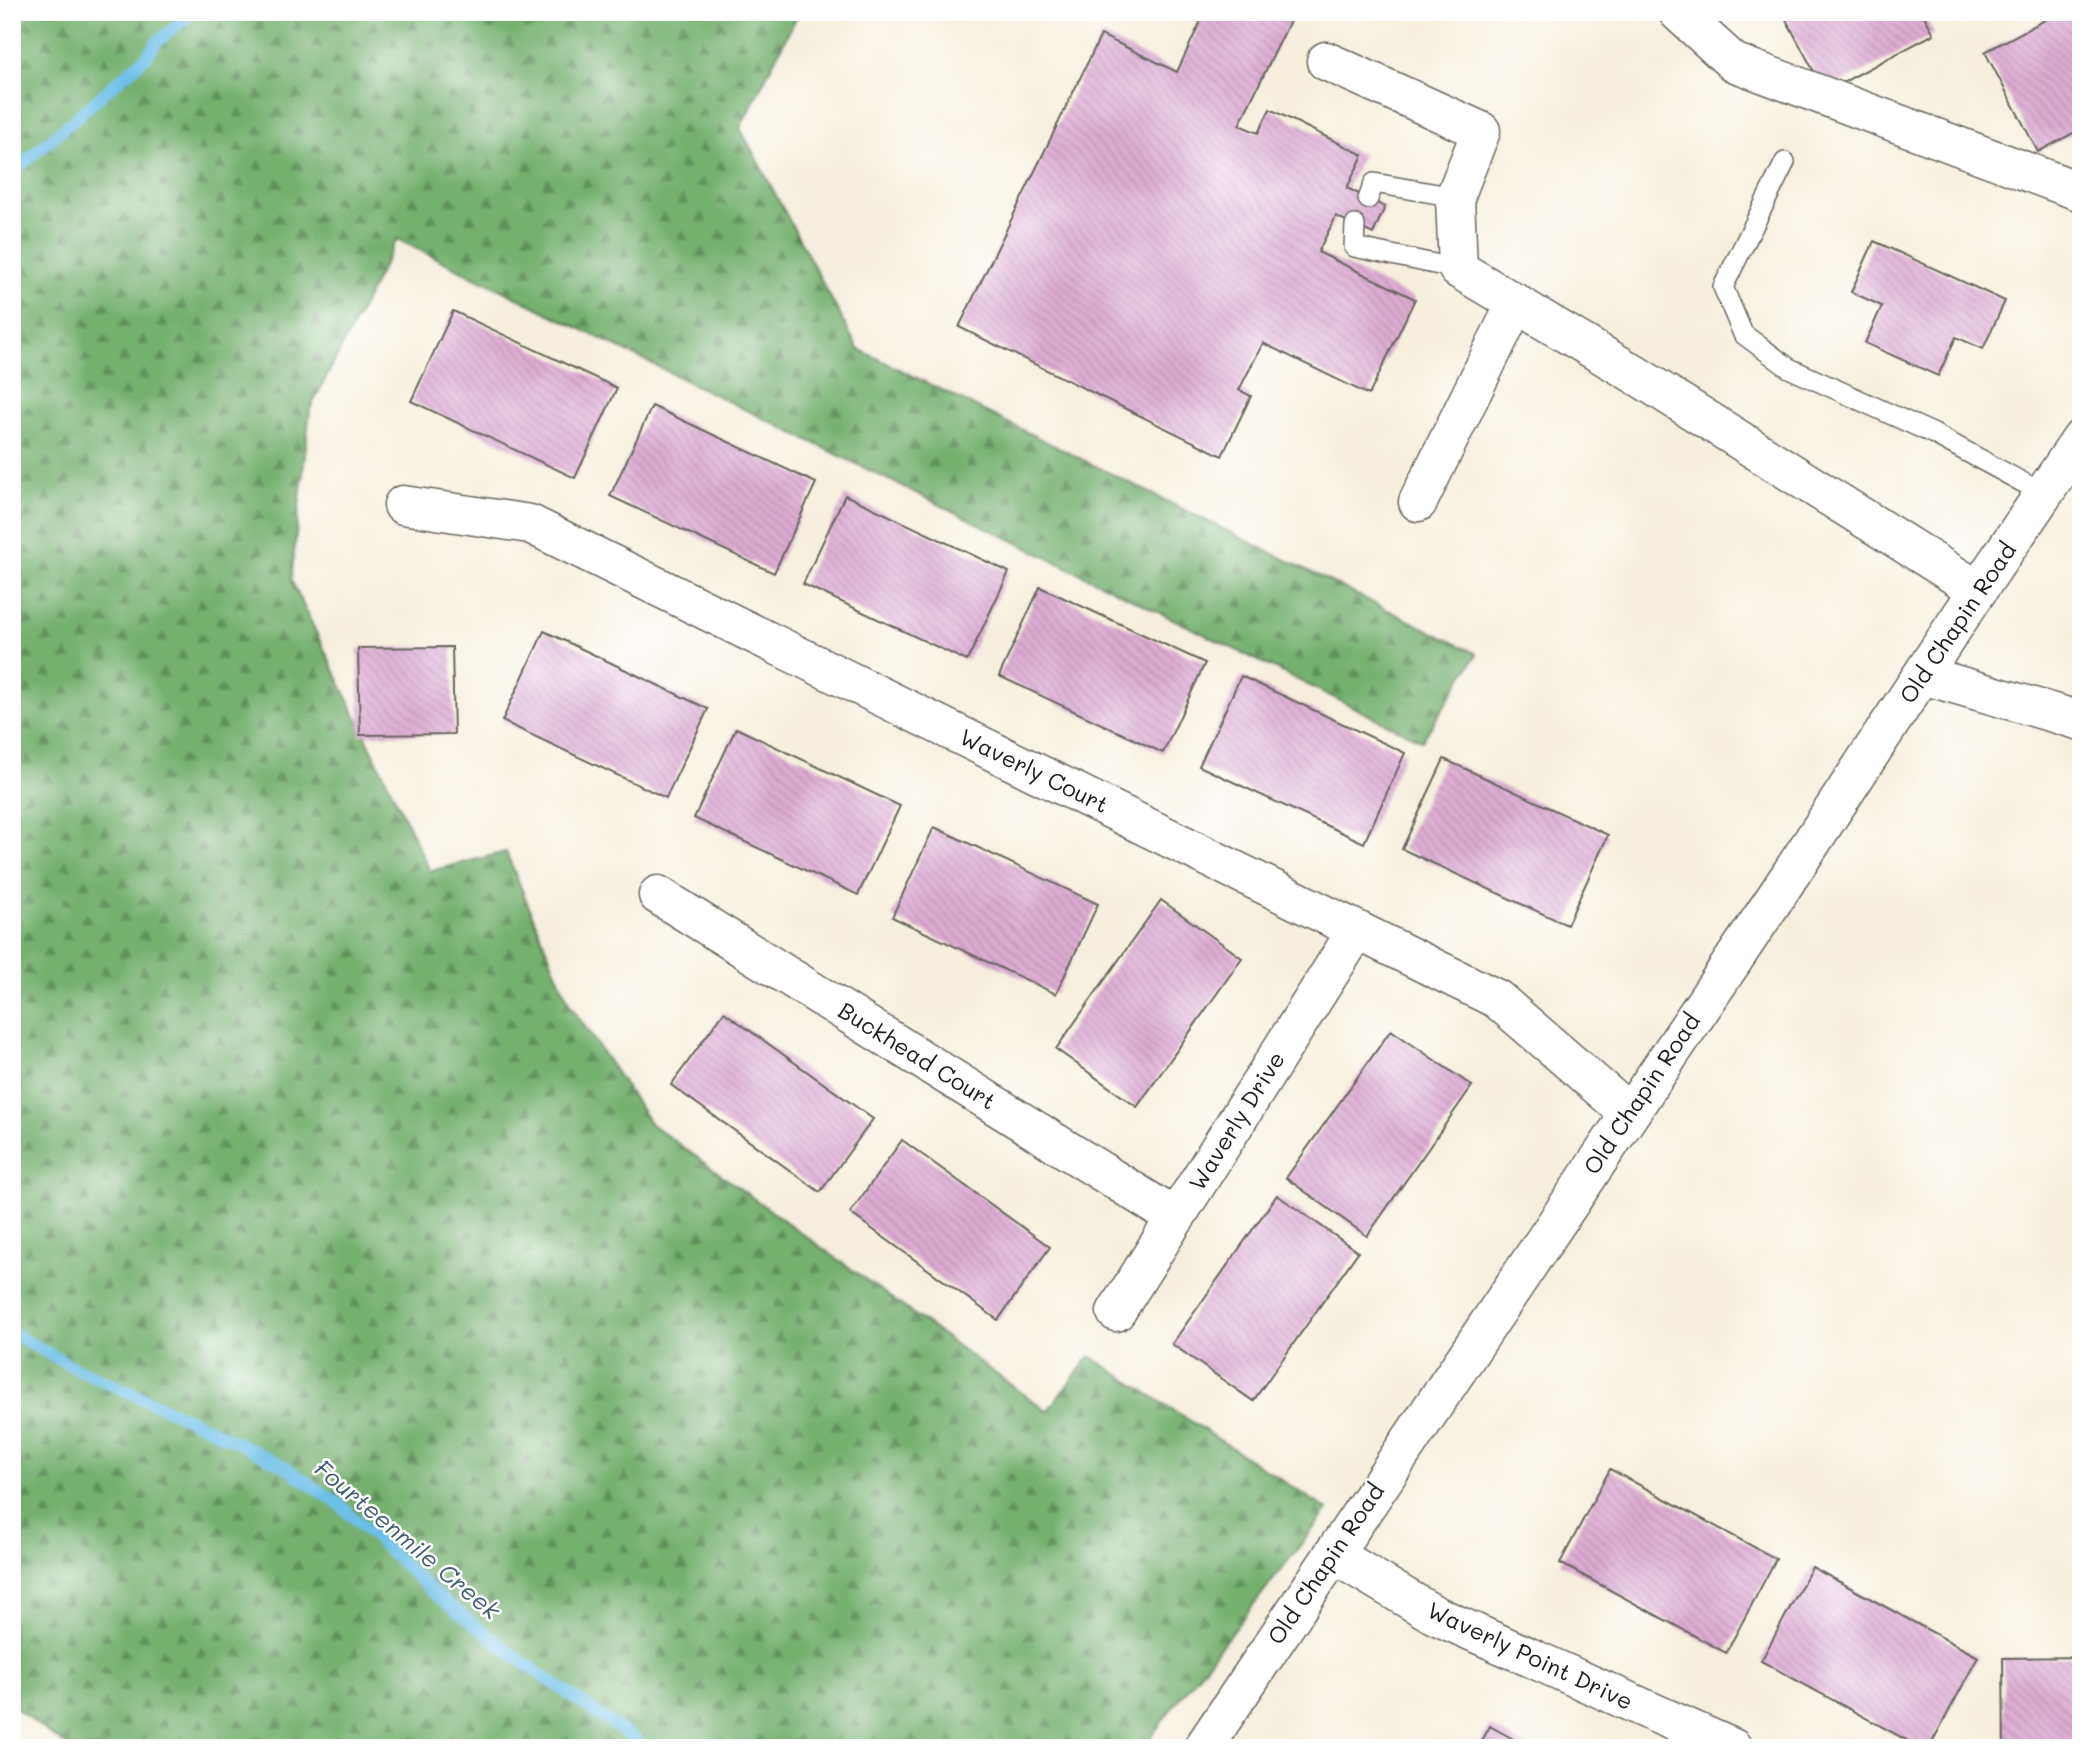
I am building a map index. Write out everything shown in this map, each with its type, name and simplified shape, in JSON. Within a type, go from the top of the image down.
[{"type":"street","points":[[1678,12],[1733,62],[2081,192]]},
{"type":"street","points":[[1326,61],[1481,131],[1455,197],[1458,269],[1636,375],[1978,590]]},
{"type":"street","points":[[1418,502],[1516,303]]},
{"type":"street","name":"Old Chapin Road","points":[[1203,1748],[2081,439]]},
{"type":"street","name":"Waverly Court","points":[[403,505],[530,524],[1497,999],[1629,1113]]},
{"type":"street","points":[[1923,675],[2081,721]]},
{"type":"street","name":"Buckhead Court","points":[[658,895],[1176,1218]]},
{"type":"street","name":"Waverly Drive","points":[[1116,1312],[1357,930]]},
{"type":"street","name":"Waverly Point Drive","points":[[1333,1555],[1436,1615],[1733,1748]]},
{"type":"lane","points":[[1785,162],[1723,287],[1743,334],[1789,368],[1934,434],[2044,494]]},
{"type":"lane","points":[[1368,199],[1374,183],[1455,197]]},
{"type":"lane","points":[[1355,225],[1354,247],[1458,269]]},
{"type":"green space","points":[[12,12],[799,12],[740,128],[858,349],[1477,654],[1422,741],[397,239],[310,409],[291,580],[430,871],[506,852],[569,1003],[651,1124],[1047,1411],[1090,1356],[1328,1510],[1143,1748],[69,1748],[12,1705]]},
{"type":"building","points":[[1205,12],[1277,12],[1291,19],[1239,125],[1258,133],[1270,109],[1363,155],[1347,188],[1385,207],[1373,234],[1336,216],[1318,252],[1415,299],[1369,395],[1263,343],[1239,390],[1251,396],[1222,456],[959,327],[1101,35],[1177,72]]},
{"type":"building","points":[[1782,12],[1922,12],[1934,34],[1825,92]]},
{"type":"building","points":[[2060,12],[2081,12],[2081,129],[2038,152],[1985,52]]},
{"type":"building","points":[[1874,241],[2005,301],[1983,349],[1956,337],[1938,376],[1865,343],[1882,306],[1851,292]]},
{"type":"building","points":[[453,311],[617,388],[575,478],[411,401]]},
{"type":"building","points":[[652,406],[816,483],[774,573],[610,496]]},
{"type":"building","points":[[845,495],[1009,572],[967,661],[803,584]]},
{"type":"building","points":[[1040,587],[1205,663],[1163,753],[999,676]]},
{"type":"building","points":[[544,631],[708,709],[666,798],[502,721]]},
{"type":"building","points":[[452,647],[454,734],[360,735],[358,648]]},
{"type":"building","points":[[1241,676],[1405,753],[1364,843],[1199,766]]},
{"type":"building","points":[[736,728],[900,806],[858,895],[694,818]]},
{"type":"building","points":[[1444,759],[1608,835],[1567,925],[1402,849]]},
{"type":"building","points":[[934,827],[1098,904],[1056,994],[892,917]]},
{"type":"building","points":[[1161,900],[1242,958],[1137,1107],[1056,1049]]},
{"type":"building","points":[[724,1012],[873,1119],[820,1192],[671,1085]]},
{"type":"building","points":[[1391,1030],[1472,1086],[1367,1236],[1286,1178]]},
{"type":"building","points":[[902,1140],[1050,1247],[998,1320],[850,1213]]},
{"type":"building","points":[[1277,1195],[1358,1252],[1253,1401],[1172,1344]]},
{"type":"building","points":[[1610,1469],[1776,1559],[1726,1653],[1560,1563]]},
{"type":"building","points":[[1812,1567],[1978,1657],[1929,1748],[1921,1748],[1761,1661]]},
{"type":"building","points":[[2081,1657],[2081,1748],[2004,1748],[2003,1658]]},
{"type":"building","points":[[1490,1726],[1529,1748],[1478,1748]]},
{"type":"waterway","points":[[12,173],[146,57],[157,42],[193,12]]},
{"type":"waterway","name":"Fourteenmile Creek","points":[[12,1333],[71,1366],[282,1465],[339,1504],[434,1593],[524,1663],[647,1748]]}]
